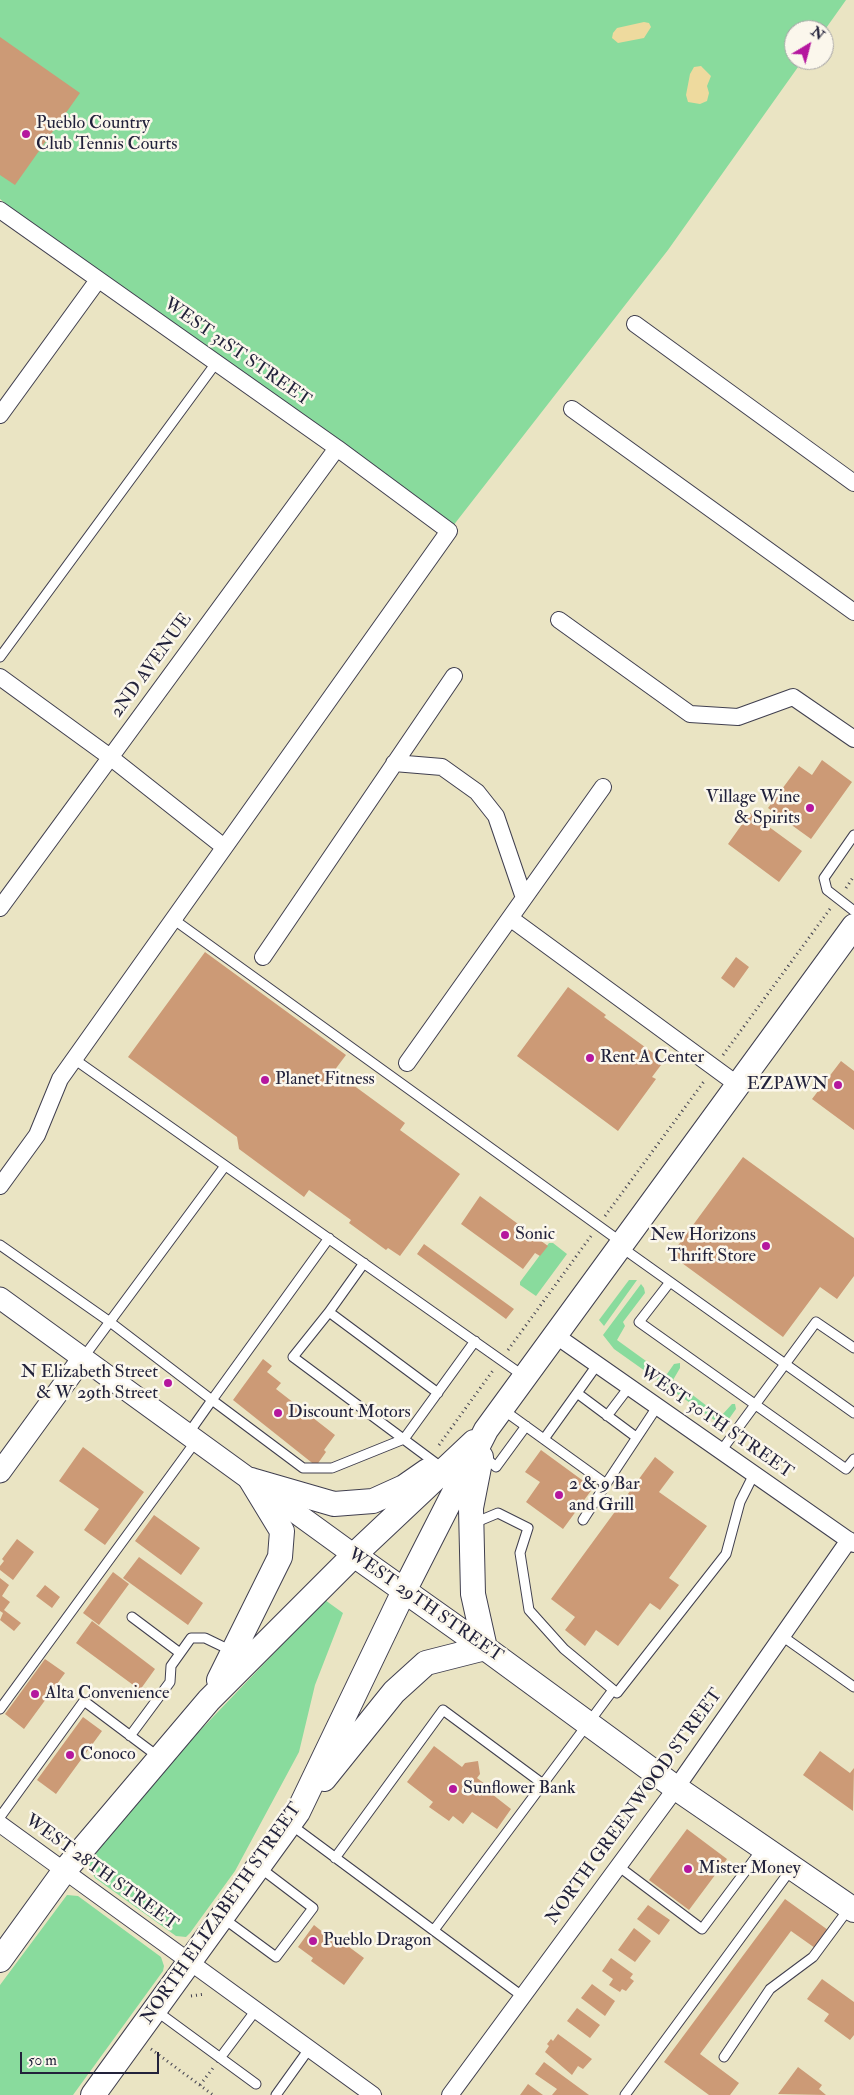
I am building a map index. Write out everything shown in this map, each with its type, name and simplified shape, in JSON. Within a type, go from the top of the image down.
[{"type":"main road","name":"NORTH ELIZABETH STREET","points":[[0,1960],[65,1870],[209,1700],[354,1555],[486,1430],[854,926]]},
{"type":"main road","name":"NORTH ELIZABETH STREET","points":[[93,2095],[294,1818],[404,1591],[486,1430]]},
{"type":"main road","points":[[294,1818],[394,1692],[426,1663],[485,1648],[473,1594],[471,1508],[486,1430]]},
{"type":"main road","points":[[251,1480],[334,1504],[373,1500],[404,1487],[486,1430]]},
{"type":"main road","points":[[209,1700],[280,1557],[282,1531],[251,1480]]},
{"type":"main road","name":"WEST 29TH STREET","points":[[354,1555],[676,1788],[852,1908]]},
{"type":"street","name":"WEST 31ST STREET","points":[[0,210],[337,448],[449,531],[224,847]]},
{"type":"street","points":[[0,415],[98,280]]},
{"type":"street","points":[[635,324],[854,483]]},
{"type":"street","points":[[572,409],[854,612]]},
{"type":"street","name":"2ND AVENUE","points":[[0,908],[337,448]]},
{"type":"street","points":[[559,620],[690,714],[738,717],[793,697],[854,740]]},
{"type":"street","points":[[263,957],[454,676]]},
{"type":"street","points":[[0,677],[110,757],[224,847],[60,1079],[37,1135],[0,1186]]},
{"type":"street","points":[[394,763],[442,767],[477,792],[496,816],[524,898]]},
{"type":"street","points":[[407,1063],[603,787]]},
{"type":"street","points":[[510,918],[738,1085]]},
{"type":"street","name":"WEST 29TH STREET","points":[[0,1298],[354,1555]]},
{"type":"street","name":"WEST 30TH STREET","points":[[555,1336],[851,1542]]},
{"type":"street","points":[[0,1472],[83,1358]]},
{"type":"street","name":"NORTH GREENWOOD STREET","points":[[450,2095],[676,1788],[782,1636],[851,1542]]},
{"type":"street","name":"WEST 28TH STREET","points":[[0,1824],[374,2095]]},
{"type":"lane","points":[[0,657],[216,363]]},
{"type":"lane","points":[[854,835],[824,878],[827,890],[854,911]]},
{"type":"lane","points":[[173,919],[622,1245],[670,1282],[854,1413]]},
{"type":"lane","points":[[74,1059],[525,1377]]},
{"type":"lane","points":[[83,1358],[225,1166]]},
{"type":"lane","points":[[0,1709],[192,1437],[212,1400],[329,1238]]},
{"type":"lane","points":[[0,1245],[110,1322],[303,1468],[332,1468],[404,1439],[475,1341]]},
{"type":"lane","points":[[364,1263],[329,1312],[293,1357],[437,1464]]},
{"type":"lane","points":[[670,1282],[639,1322],[846,1469],[854,1458]]},
{"type":"lane","points":[[329,1312],[438,1392]]},
{"type":"lane","points":[[721,1451],[816,1322],[854,1348]]},
{"type":"lane","points":[[544,1439],[597,1365]]},
{"type":"lane","points":[[607,1416],[629,1387]]},
{"type":"lane","points":[[577,1393],[636,1437]]},
{"type":"lane","points":[[583,1520],[656,1406]]},
{"type":"lane","points":[[502,1409],[606,1484]]},
{"type":"lane","points":[[482,1454],[496,1467],[526,1426]]},
{"type":"lane","points":[[472,1524],[498,1513],[528,1528],[520,1553],[529,1610],[564,1649],[617,1693],[726,1554],[740,1502],[754,1474]]},
{"type":"lane","points":[[132,1617],[180,1653]]},
{"type":"lane","points":[[782,1636],[854,1687]]},
{"type":"lane","points":[[130,1736],[170,1682],[171,1666],[191,1638],[205,1638],[234,1652]]},
{"type":"lane","points":[[434,1930],[613,1690]]},
{"type":"lane","points":[[0,1816],[84,1701],[160,1758]]},
{"type":"lane","points":[[335,1858],[443,1710],[543,1784]]},
{"type":"lane","points":[[294,1818],[335,1858],[522,1996]]},
{"type":"lane","points":[[618,1866],[702,1929],[763,1848]]},
{"type":"lane","points":[[222,1918],[276,1956],[313,1908],[258,1867]]},
{"type":"lane","points":[[624,2095],[792,1868]]},
{"type":"lane","points":[[724,2057],[770,1990],[813,1957],[852,1908]]},
{"type":"lane","points":[[155,2010],[256,2084]]},
{"type":"lane","points":[[220,2058],[256,2010]]},
{"type":"lane","points":[[276,2095],[309,2049]]},
{"type":"path","points":[[148,2047],[213,2095]]},
{"type":"path","points":[[200,2085],[220,2058]]},
{"type":"green space","points":[[0,0],[846,0],[832,20],[784,20],[784,70],[796,70],[668,250],[449,531],[98,280],[0,199]]},
{"type":"green space","points":[[549,1243],[553,1243],[567,1254],[536,1296],[520,1285],[520,1282]]},
{"type":"green space","points":[[629,1280],[637,1280],[604,1326],[599,1320]]},
{"type":"green space","points":[[641,1284],[645,1293],[623,1322],[625,1326],[617,1340],[664,1374],[667,1374],[674,1364],[680,1363],[680,1368],[673,1380],[720,1416],[732,1404],[735,1404],[736,1409],[726,1423],[720,1420],[717,1422],[614,1349],[603,1335]]},
{"type":"green space","points":[[325,1600],[343,1613],[315,1685],[299,1752],[235,1871],[190,1933],[186,1937],[176,1936],[95,1878],[89,1866],[91,1860],[146,1787]]},
{"type":"green space","points":[[67,1895],[78,1896],[161,1957],[164,1966],[163,1971],[73,2095],[0,2095],[0,1985]]},
{"type":"sand","points":[[644,22],[649,23],[651,27],[644,38],[618,43],[612,38],[617,28]]},
{"type":"sand","points":[[701,66],[711,76],[707,86],[709,93],[707,101],[700,104],[688,102],[686,95],[690,74],[694,67]]},
{"type":"building","name":"Pueblo Country Club Tennis Courts","points":[[0,37],[80,93],[15,185],[0,175]]},
{"type":"building","points":[[822,760],[852,782],[811,839],[768,808],[799,766],[812,775]]},
{"type":"building","points":[[750,813],[802,851],[779,882],[728,844]]},
{"type":"building","points":[[205,952],[346,1055],[334,1071],[405,1123],[400,1130],[460,1174],[400,1256],[388,1248],[386,1250],[349,1223],[351,1220],[309,1190],[304,1197],[239,1149],[237,1137],[128,1057]]},
{"type":"building","points":[[736,957],[749,967],[734,988],[721,978]]},
{"type":"building","name":"Rent A Center","points":[[568,987],[606,1015],[604,1017],[664,1061],[652,1077],[656,1079],[618,1131],[517,1056]]},
{"type":"building","name":"EZPAWN","points":[[841,1061],[854,1071],[854,1130],[812,1099]]},
{"type":"building","name":"New Horizons Thrift Store","points":[[743,1157],[854,1238],[854,1276],[837,1299],[820,1287],[783,1337],[671,1255]]},
{"type":"building","name":"Sonic","points":[[480,1196],[548,1246],[540,1256],[535,1253],[523,1269],[461,1224]]},
{"type":"building","points":[[424,1244],[514,1309],[506,1319],[417,1254]]},
{"type":"building","name":"Discount Motors","points":[[263,1359],[272,1366],[267,1372],[281,1383],[276,1389],[335,1435],[324,1450],[326,1452],[316,1466],[233,1400]]},
{"type":"building","points":[[83,1447],[144,1492],[105,1545],[84,1530],[99,1509],[59,1481]]},
{"type":"building","name":"2 & 9 Bar and Grill","points":[[541,1450],[593,1488],[563,1529],[526,1502],[540,1482],[525,1472]]},
{"type":"building","points":[[655,1457],[674,1472],[659,1492],[707,1526],[669,1578],[679,1585],[660,1610],[650,1603],[618,1646],[596,1630],[585,1646],[565,1630],[575,1617],[551,1599]]},
{"type":"building","points":[[154,1515],[200,1548],[181,1575],[135,1541]]},
{"type":"building","points":[[17,1539],[34,1552],[13,1580],[0,1570],[0,1566],[4,1561],[2,1559]]},
{"type":"building","points":[[139,1557],[203,1603],[188,1625],[123,1578]]},
{"type":"building","points":[[113,1572],[129,1584],[99,1625],[83,1613]]},
{"type":"building","points":[[0,1578],[9,1585],[2,1596],[10,1602],[4,1610],[21,1623],[14,1631],[0,1620],[3,1613],[0,1611]]},
{"type":"building","points":[[45,1585],[60,1597],[52,1608],[36,1596]]},
{"type":"building","points":[[92,1621],[155,1669],[140,1690],[76,1643]]},
{"type":"building","name":"Alta Convenience","points":[[45,1659],[65,1673],[24,1729],[5,1714]]},
{"type":"building","name":"Conoco","points":[[83,1717],[102,1731],[56,1794],[37,1780]]},
{"type":"building","name":"Sunflower Bank","points":[[434,1746],[462,1767],[465,1763],[478,1761],[480,1774],[477,1778],[490,1788],[488,1791],[511,1809],[497,1829],[472,1812],[463,1824],[453,1816],[449,1821],[429,1807],[433,1802],[407,1782]]},
{"type":"building","points":[[820,1751],[850,1773],[854,1768],[853,1811],[803,1775]]},
{"type":"building","name":"Mister Money","points":[[687,1829],[727,1859],[689,1910],[649,1880]]},
{"type":"building","points":[[785,1899],[828,1930],[815,1948],[791,1931],[700,2054],[739,2083],[730,2095],[709,2095],[664,2062]]},
{"type":"building","points":[[648,1905],[670,1920],[659,1935],[637,1919]]},
{"type":"building","points":[[314,1925],[324,1933],[326,1930],[364,1958],[344,1985],[311,1961],[313,1958],[298,1947]]},
{"type":"building","points":[[634,1928],[651,1941],[635,1962],[618,1950]]},
{"type":"building","points":[[611,1958],[633,1974],[630,1978],[634,1981],[626,1991],[622,1989],[620,1992],[609,1985],[613,1979],[602,1971]]},
{"type":"building","points":[[822,1979],[854,2002],[854,2035],[850,2040],[824,2021],[829,2014],[807,1999]]},
{"type":"building","points":[[592,1984],[615,2001],[605,2016],[581,1998]]},
{"type":"building","points":[[577,2008],[600,2025],[590,2038],[567,2021]]},
{"type":"building","points":[[558,2034],[592,2059],[583,2069],[578,2066],[572,2075],[545,2052],[549,2046],[547,2044],[551,2039],[553,2041]]},
{"type":"building","points":[[544,2062],[589,2095],[552,2095],[557,2089],[535,2074]]},
{"type":"building","points":[[798,2067],[822,2085],[819,2089],[826,2095],[778,2094]]},
{"type":"building","points":[[528,2084],[543,2095],[520,2095]]},
{"type":"place","name":"Pueblo Country Club Tennis Courts","points":[[26,134]]},
{"type":"place","name":"Village Wine & Spirits","points":[[810,808]]},
{"type":"place","name":"Rent A Center","points":[[590,1058]]},
{"type":"place","name":"Planet Fitness","points":[[265,1080]]},
{"type":"place","name":"EZPAWN","points":[[838,1085]]},
{"type":"place","name":"Sonic","points":[[505,1235]]},
{"type":"place","name":"New Horizons Thrift Store","points":[[766,1246]]},
{"type":"place","name":"N Elizabeth Street & W 29th Street","points":[[168,1383]]},
{"type":"place","name":"Discount Motors","points":[[278,1413]]},
{"type":"place","name":"2 & 9 Bar and Grill","points":[[559,1495]]},
{"type":"place","name":"Alta Convenience","points":[[35,1694]]},
{"type":"place","name":"Conoco","points":[[70,1755]]},
{"type":"place","name":"Sunflower Bank","points":[[453,1789]]},
{"type":"place","name":"Mister Money","points":[[688,1869]]},
{"type":"place","name":"Pueblo Dragon","points":[[313,1941]]}]
